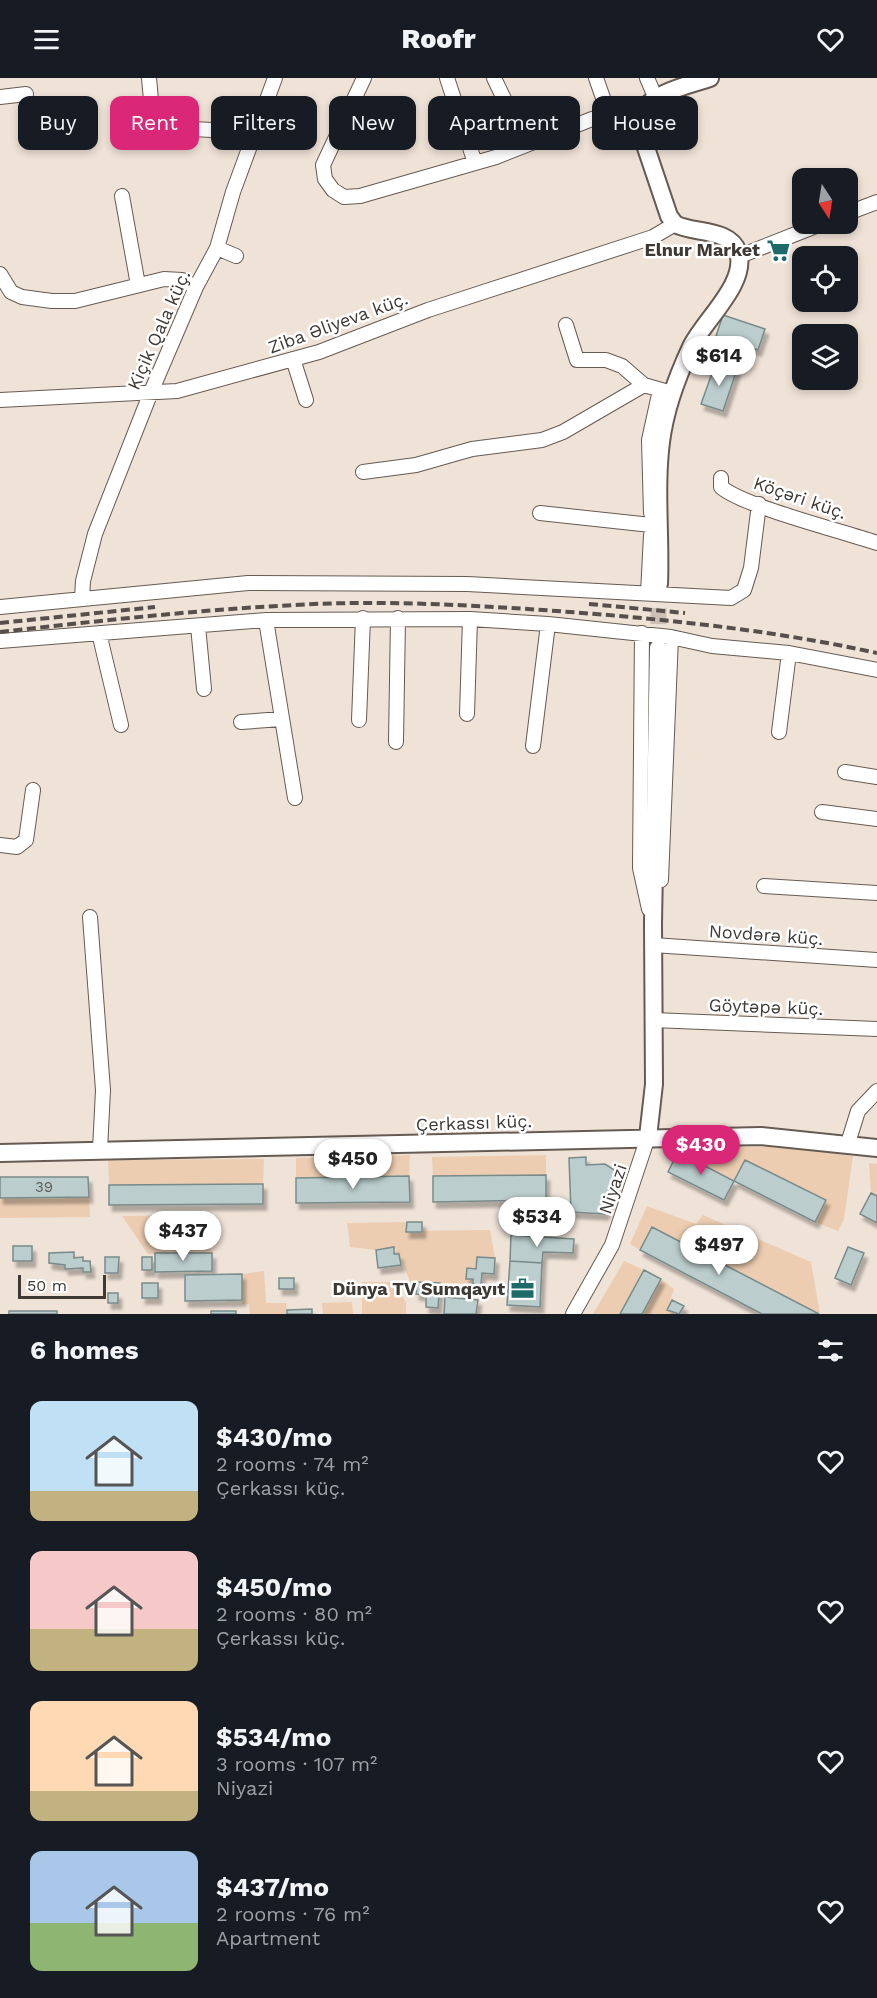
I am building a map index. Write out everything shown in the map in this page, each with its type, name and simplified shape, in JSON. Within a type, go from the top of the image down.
[{"type":"street","points":[[149,78],[153,123],[156,127],[211,129]]},
{"type":"street","name":"Kiçik Qala küç.","points":[[269,96],[276,78]]},
{"type":"street","points":[[364,78],[323,165],[325,179],[338,194],[344,197],[360,196],[512,150]]},
{"type":"street","points":[[447,78],[475,163]]},
{"type":"street","points":[[494,78],[503,96]]},
{"type":"street","points":[[596,78],[605,96]]},
{"type":"street","points":[[647,78],[655,96]]},
{"type":"street","points":[[661,96],[687,82],[710,78]]},
{"type":"street","points":[[0,97],[26,94]]},
{"type":"street","name":"Kiçik Qala küç.","points":[[82,598],[83,581],[95,534],[151,392],[196,287],[217,248],[233,192],[249,150]]},
{"type":"street","points":[[647,150],[669,216],[675,224],[726,238],[734,243],[741,265],[737,280],[698,333],[666,392],[649,440],[653,588]]},
{"type":"street","points":[[122,196],[138,285]]},
{"type":"street","points":[[858,209],[877,202]]},
{"type":"street","name":"Ziba Əliyeva küç.","points":[[0,400],[177,391],[293,359],[428,310],[653,237],[675,224]]},
{"type":"street","points":[[740,256],[796,234]]},
{"type":"street","points":[[217,248],[236,256]]},
{"type":"street","points":[[0,274],[11,292],[22,297],[52,301],[75,301],[138,285],[174,279],[196,287]]},
{"type":"street","points":[[566,325],[573,355],[577,360],[606,360],[622,366],[644,385],[666,392]]},
{"type":"street","points":[[293,359],[306,400]]},
{"type":"street","points":[[363,472],[416,465],[472,449],[542,440],[563,432],[644,385]]},
{"type":"street","points":[[653,588],[666,392]]},
{"type":"street","name":"Köçəri küç.","points":[[721,478],[720,486],[725,491],[877,543]]},
{"type":"street","points":[[0,607],[260,583],[653,588],[723,599],[739,595],[744,590],[751,568],[759,504]]},
{"type":"street","points":[[540,513],[651,525]]},
{"type":"street","points":[[359,720],[363,618]]},
{"type":"street","points":[[396,742],[398,618]]},
{"type":"street","points":[[467,714],[470,619]]},
{"type":"street","points":[[0,641],[266,620],[470,619],[642,633],[724,647],[789,653],[877,670]]},
{"type":"street","points":[[266,620],[295,798]]},
{"type":"street","points":[[533,746],[548,624]]},
{"type":"street","points":[[198,626],[204,689]]},
{"type":"street","points":[[99,633],[121,725]]},
{"type":"street","points":[[642,633],[640,868],[653,923]]},
{"type":"street","points":[[653,923],[662,869],[671,637]]},
{"type":"street","points":[[648,1137],[653,1100],[653,923],[658,648]]},
{"type":"street","points":[[779,732],[789,653]]},
{"type":"street","points":[[242,722],[282,719]]},
{"type":"street","points":[[845,772],[877,777]]},
{"type":"street","points":[[0,845],[17,847],[26,840],[33,790]]},
{"type":"street","points":[[822,812],[877,819]]},
{"type":"street","points":[[764,886],[877,893]]},
{"type":"street","points":[[90,917],[103,1090],[100,1150]]},
{"type":"street","name":"Novdərə küç.","points":[[653,945],[877,960]]},
{"type":"street","name":"Göytəpə küç.","points":[[653,1020],[877,1029]]},
{"type":"street","points":[[848,1143],[858,1111],[877,1091]]},
{"type":"street","name":"Çerkassı küç.","points":[[0,1153],[761,1136],[848,1143],[877,1148]]},
{"type":"street","name":"Niyazi","points":[[573,1314],[612,1245],[648,1137]]},
{"type":"shaded area","points":[[679,1146],[787,1147],[853,1156],[844,1219],[838,1231],[815,1222],[825,1200],[745,1160],[734,1181],[678,1152]]},
{"type":"shaded area","points":[[410,1155],[409,1176],[296,1178],[296,1158]]},
{"type":"shaded area","points":[[546,1155],[546,1175],[433,1176],[432,1157]]},
{"type":"shaded area","points":[[264,1159],[263,1184],[109,1185],[108,1160]]},
{"type":"shaded area","points":[[869,1163],[877,1164],[877,1196],[871,1193]]},
{"type":"shaded area","points":[[89,1197],[90,1217],[0,1218],[0,1198]]},
{"type":"shaded area","points":[[647,1206],[696,1224],[703,1215],[811,1262],[820,1314],[653,1227],[640,1250],[630,1244]]},
{"type":"shaded area","points":[[202,1215],[212,1253],[148,1254],[122,1216]]},
{"type":"shaded area","points":[[407,1222],[406,1231],[490,1230],[495,1258],[477,1257],[476,1269],[467,1268],[466,1279],[473,1279],[473,1284],[417,1282],[416,1294],[394,1248],[376,1250],[350,1247],[347,1223]]},
{"type":"shaded area","points":[[624,1261],[644,1270],[620,1314],[593,1314]]},
{"type":"shaded area","points":[[264,1271],[266,1303],[286,1303],[287,1314],[250,1314],[249,1304],[242,1304],[242,1274]]},
{"type":"shaded area","points":[[661,1279],[674,1289],[667,1310],[675,1314],[642,1314]]},
{"type":"shaded area","points":[[362,1282],[393,1282],[406,1302],[406,1314],[362,1314]]},
{"type":"shaded area","points":[[352,1302],[353,1314],[323,1314],[322,1303]]},
{"type":"building","points":[[723,315],[765,329],[758,350],[716,336]]},
{"type":"building","points":[[716,362],[737,369],[723,411],[701,404]]},
{"type":"building","points":[[678,1152],[734,1181],[724,1200],[668,1172]]},
{"type":"building","points":[[586,1157],[586,1165],[605,1164],[619,1173],[605,1214],[571,1212],[569,1158]]},
{"type":"building","points":[[745,1160],[826,1200],[815,1222],[734,1181]]},
{"type":"building","points":[[546,1175],[546,1200],[433,1202],[433,1176]]},
{"type":"building","points":[[409,1176],[410,1202],[296,1203],[296,1178]]},
{"type":"building","points":[[0,1177],[88,1177],[89,1197],[0,1198]]},
{"type":"building","points":[[263,1184],[263,1204],[109,1205],[109,1185]]},
{"type":"building","points":[[871,1193],[877,1196],[877,1223],[860,1214]]},
{"type":"building","points":[[407,1222],[422,1222],[422,1232],[406,1232]]},
{"type":"building","points":[[652,1227],[819,1314],[762,1314],[640,1250]]},
{"type":"building","points":[[511,1235],[574,1239],[573,1253],[543,1252],[542,1263],[510,1261]]},
{"type":"building","points":[[13,1246],[32,1246],[32,1261],[13,1261]]},
{"type":"building","points":[[394,1247],[394,1254],[399,1254],[401,1265],[378,1268],[376,1250]]},
{"type":"building","points":[[848,1247],[864,1253],[851,1285],[835,1278]]},
{"type":"building","points":[[74,1252],[74,1258],[83,1257],[83,1261],[90,1261],[91,1272],[83,1272],[83,1268],[65,1269],[65,1265],[49,1263],[49,1253]]},
{"type":"building","points":[[155,1253],[212,1253],[212,1271],[155,1272]]},
{"type":"building","points":[[105,1257],[119,1257],[118,1273],[105,1273]]},
{"type":"building","points":[[142,1257],[152,1257],[152,1270],[142,1270]]},
{"type":"building","points":[[477,1257],[495,1258],[494,1274],[482,1273],[481,1285],[473,1284],[473,1279],[466,1279],[467,1268],[476,1269]]},
{"type":"building","points":[[510,1261],[542,1263],[540,1307],[507,1305]]},
{"type":"building","points":[[644,1270],[661,1279],[642,1314],[620,1314]]},
{"type":"building","points":[[242,1274],[242,1300],[185,1301],[185,1275]]},
{"type":"building","points":[[279,1278],[294,1278],[294,1289],[279,1289]]},
{"type":"building","points":[[417,1282],[440,1283],[438,1308],[426,1307],[426,1295],[416,1294]]},
{"type":"building","points":[[142,1283],[158,1283],[158,1298],[142,1298]]},
{"type":"building","points":[[108,1293],[118,1293],[118,1303],[108,1303]]},
{"type":"building","points":[[445,1297],[478,1300],[476,1314],[444,1314]]},
{"type":"building","points":[[672,1300],[684,1306],[679,1314],[667,1310]]},
{"type":"building","points":[[312,1309],[312,1314],[287,1314],[287,1310]]},
{"type":"building","points":[[9,1311],[57,1311],[57,1314],[9,1314]]},
{"type":"building","points":[[211,1311],[236,1311],[236,1314],[211,1314]]},
{"type":"tunnel","points":[[658,648],[659,584]]},
{"type":"railway","points":[[0,632],[257,607],[360,603],[426,604],[557,611],[678,622],[798,638],[877,653]]},
{"type":"railway","points":[[589,604],[685,613]]},
{"type":"railway","points":[[0,623],[155,607]]},
{"type":"place","name":"Elnur Market","points":[[778,250]]},
{"type":"place","name":"Dünya TV Sumqayıt","points":[[523,1289]]}]
